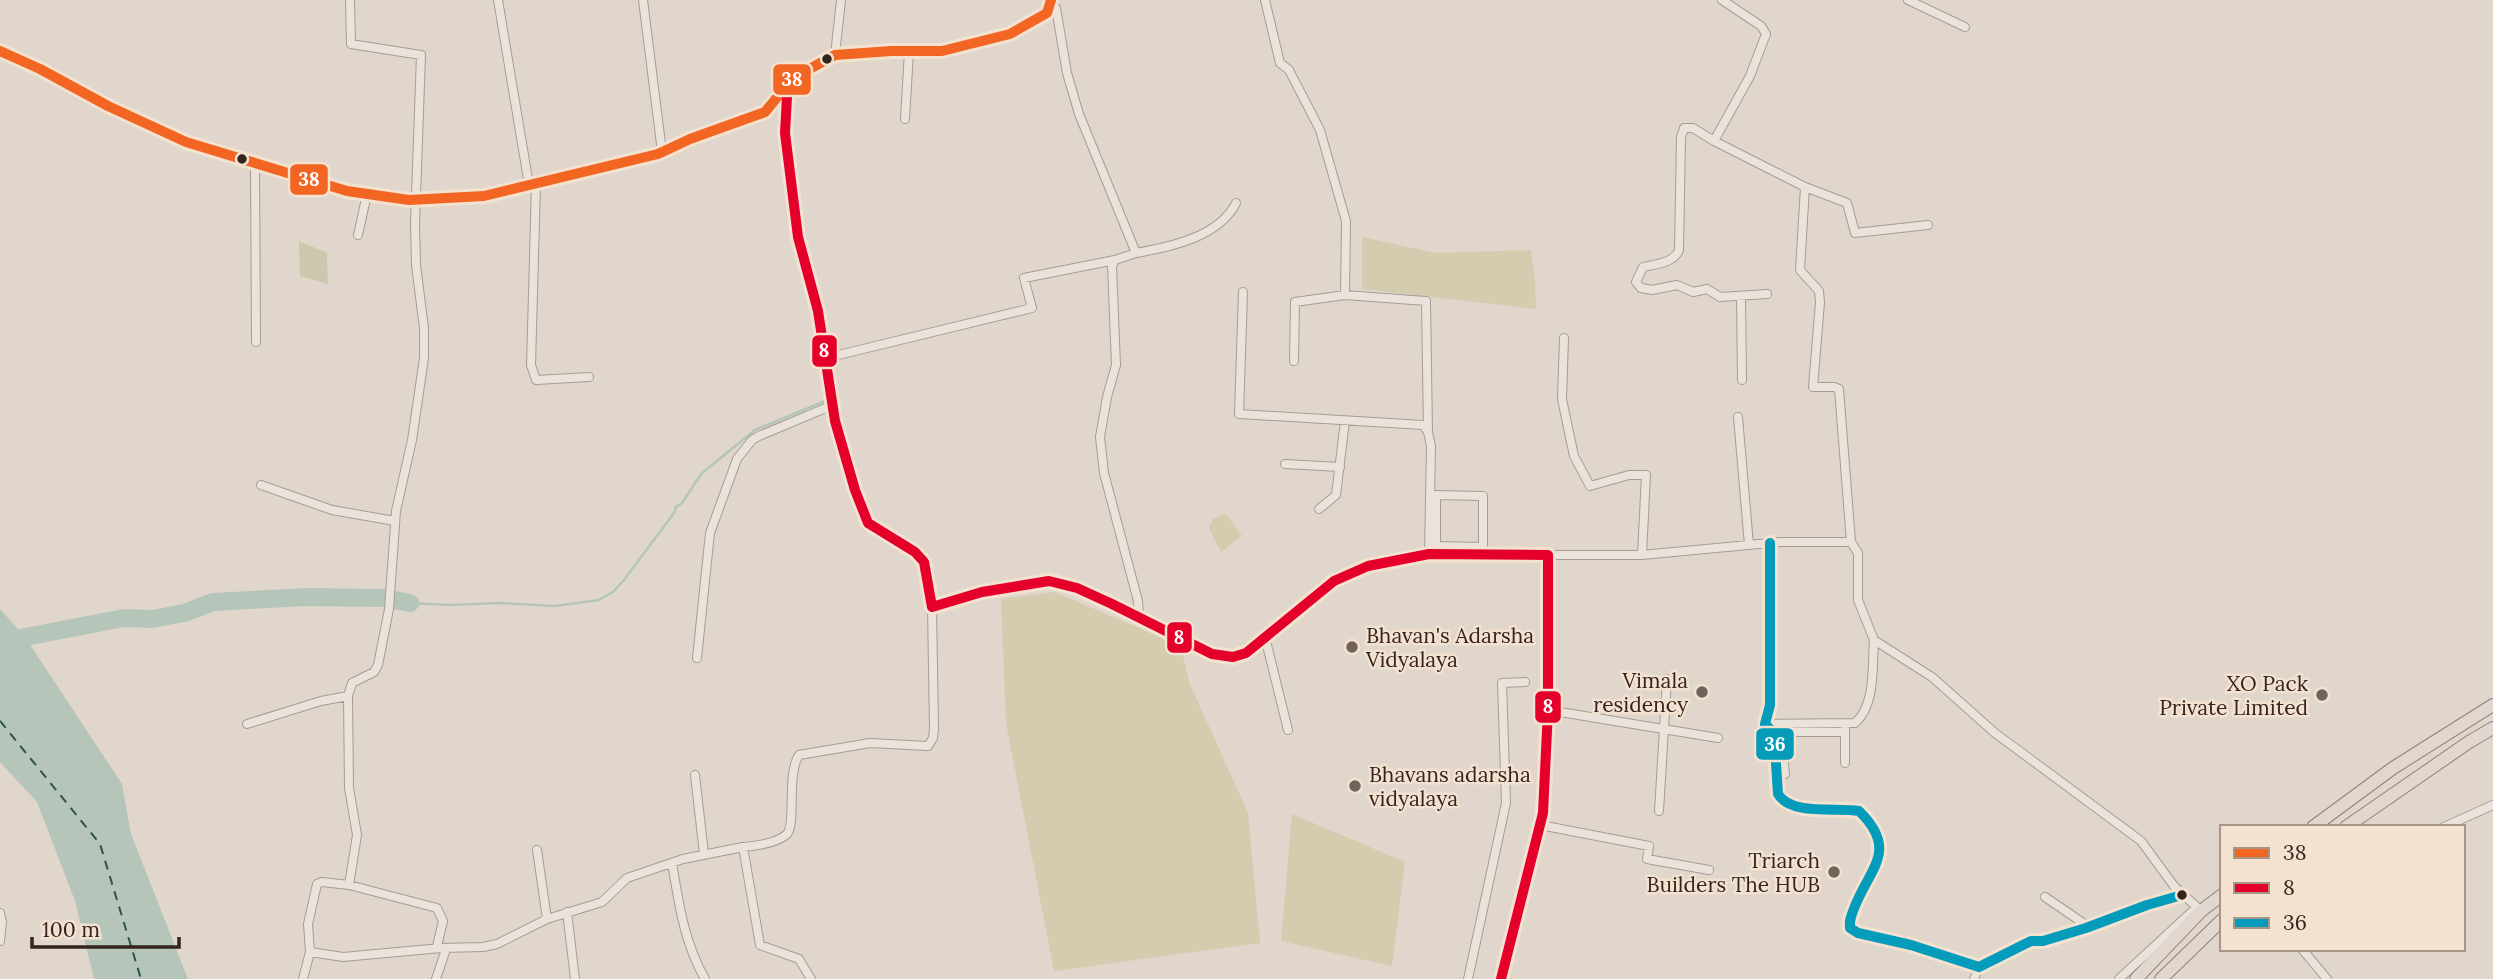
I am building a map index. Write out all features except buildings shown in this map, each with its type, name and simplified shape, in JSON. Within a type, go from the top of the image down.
[{"type":"main road","points":[[0,51],[186,142],[255,164],[347,191],[367,194],[415,199],[484,196],[662,152],[765,112],[793,78],[835,55],[942,51],[1010,34],[1048,13],[1051,2]]},
{"type":"main road","points":[[2316,825],[2393,768],[2493,705]]},
{"type":"main road","points":[[2349,825],[2493,728]]},
{"type":"main road","points":[[2136,979],[2199,909],[2220,896]]},
{"type":"main road","points":[[2161,979],[2220,922]]},
{"type":"street","points":[[349,885],[356,818],[349,788],[348,696],[352,683],[374,672],[378,664],[389,609],[395,522],[412,439],[424,358],[424,328],[416,265],[415,199],[421,55],[351,44],[350,0]]},
{"type":"street","points":[[498,0],[533,185],[531,365],[536,380],[589,377]]},
{"type":"street","points":[[643,0],[662,152]]},
{"type":"street","points":[[835,55],[841,0]]},
{"type":"street","points":[[1265,0],[1280,64],[1289,70],[1320,130],[1346,221],[1345,295]]},
{"type":"street","points":[[1714,141],[1751,76],[1766,34],[1761,26],[1722,0]]},
{"type":"street","points":[[1908,0],[1965,27]]},
{"type":"street","points":[[1051,2],[1056,8],[1079,114],[1136,253]]},
{"type":"street","points":[[905,119],[909,51]]},
{"type":"street","points":[[310,952],[343,957],[497,944],[547,919],[602,902],[627,878],[704,854],[786,835],[790,829],[794,763],[799,755],[870,743],[928,746],[933,738],[932,607],[924,562],[915,552],[869,523],[855,490],[833,405],[818,311],[798,237],[785,133],[787,97],[793,78]]},
{"type":"street","points":[[1767,294],[1720,297],[1707,289],[1693,292],[1677,285],[1652,290],[1640,288],[1636,282],[1643,267],[1667,261],[1676,256],[1679,250],[1681,138],[1684,128],[1693,128],[1805,187],[1847,203],[1855,233],[1928,225]]},
{"type":"street","points":[[255,164],[256,342]]},
{"type":"street","points":[[1785,774],[1781,735],[1783,732],[1844,728],[1863,716],[1869,698],[1874,640],[1858,600],[1858,553],[1851,542],[1839,389],[1814,387],[1820,302],[1819,291],[1800,270],[1805,187]]},
{"type":"street","points":[[358,235],[367,194]]},
{"type":"street","points":[[826,358],[1032,308],[1024,278],[1174,247],[1193,239],[1231,213],[1236,203]]},
{"type":"street","points":[[1115,260],[1112,276],[1116,365],[1100,437],[1104,472],[1138,601],[1139,617]]},
{"type":"street","points":[[1244,292],[1239,414],[1423,425],[1429,432]]},
{"type":"street","points":[[1294,361],[1295,302],[1345,295],[1426,301],[1434,551]]},
{"type":"street","points":[[1741,296],[1742,380]]},
{"type":"street","points":[[1563,338],[1562,399],[1574,456],[1590,486],[1629,475],[1646,475],[1642,555]]},
{"type":"street","points":[[697,658],[710,533],[737,459],[752,440],[759,436],[833,405]]},
{"type":"street","points":[[1738,417],[1749,545]]},
{"type":"street","points":[[1319,509],[1336,495],[1345,421]]},
{"type":"street","points":[[1285,464],[1340,467]]},
{"type":"street","points":[[261,485],[332,510],[395,522]]},
{"type":"street","points":[[932,607],[982,592],[1049,581],[1077,588],[1212,654],[1233,657],[1247,653],[1334,581],[1367,566],[1434,551],[1483,547],[1483,496],[1436,495],[1434,551]]},
{"type":"street","points":[[1434,551],[1642,555],[1770,543],[1851,542]]},
{"type":"street","points":[[1765,723],[1770,705],[1770,543]]},
{"type":"street","points":[[1501,979],[1543,813],[1548,710],[1548,555]]},
{"type":"street","points":[[1265,637],[1288,730]]},
{"type":"street","points":[[1874,640],[1931,677],[1995,733],[2141,841],[2182,895],[2199,909],[2119,979]]},
{"type":"street","points":[[1659,811],[1667,679]]},
{"type":"street","points":[[1468,979],[1506,803],[1502,683],[1525,682]]},
{"type":"street","points":[[247,723],[321,701],[348,696]]},
{"type":"street","points":[[1548,710],[1718,738]]},
{"type":"street","points":[[1765,723],[1844,728]]},
{"type":"street","points":[[1765,723],[1774,733],[1778,794],[1782,801],[1820,810],[1859,811],[1880,843],[1876,867],[1858,898],[1849,921],[1850,928],[1858,933],[1911,945],[1979,967]]},
{"type":"street","points":[[1844,728],[1845,763]]},
{"type":"street","points":[[695,775],[704,854]]},
{"type":"street","points":[[2448,825],[2493,805]]},
{"type":"street","points":[[1539,825],[1649,846],[1647,859],[1709,870]]},
{"type":"street","points":[[743,847],[760,945],[799,959],[811,979]]},
{"type":"street","points":[[537,850],[547,919]]},
{"type":"street","points":[[672,863],[682,926],[696,964],[705,979]]},
{"type":"street","points":[[303,979],[310,952],[308,924],[317,884],[322,882],[349,885],[437,908],[443,921],[437,946],[443,949]]},
{"type":"street","points":[[1974,979],[1979,967],[2031,941],[2043,941],[2089,927],[2182,895]]},
{"type":"street","points":[[2045,897],[2089,927]]},
{"type":"street","points":[[566,912],[575,979]]},
{"type":"street","points":[[0,913],[0,941]]},
{"type":"street","points":[[436,979],[443,949]]},
{"type":"street","points":[[2304,951],[2327,979]]},
{"type":"shaded area","points":[[1362,237],[1436,253],[1531,250],[1536,309],[1362,289]]},
{"type":"shaded area","points":[[299,241],[327,253],[328,284],[300,276]]},
{"type":"shaded area","points":[[1226,514],[1242,536],[1221,552],[1209,528],[1213,519]]},
{"type":"shaded area","points":[[1055,592],[1160,637],[1183,655],[1189,682],[1248,813],[1260,943],[1054,971],[1006,723],[1001,599]]},
{"type":"shaded area","points":[[0,609],[25,637],[122,784],[131,834],[188,979],[94,979],[75,901],[37,802],[0,762]]},
{"type":"shaded area","points":[[1292,814],[1405,862],[1392,966],[1281,941]]},
{"type":"waterway","points":[[410,603],[555,606],[599,600],[613,592],[624,580],[701,474],[755,430],[830,399]]},
{"type":"waterway","points":[[0,647],[25,637],[124,618],[152,619],[184,613],[213,602],[307,597],[384,598],[410,603]]},
{"type":"ferry route","points":[[0,721],[100,844],[141,979]]},
{"type":"transit line","name":"38","points":[[0,51],[186,142],[347,191],[409,200],[484,196],[658,154],[690,139],[765,112],[793,78],[835,55],[942,51],[1010,34],[1047,13],[1051,0]]},
{"type":"transit line","name":"8","points":[[793,78],[787,97],[785,133],[798,237],[818,311],[835,421],[855,490],[868,523],[915,552],[924,562],[932,607],[982,592],[1049,581],[1077,588],[1212,654],[1233,657],[1246,653],[1334,581],[1368,566],[1429,554],[1548,555],[1548,710],[1543,813],[1501,979]]},
{"type":"transit line","name":"36","points":[[1770,543],[1770,705],[1765,724],[1774,733],[1778,794],[1784,801],[1804,808],[1859,811],[1877,837],[1878,859],[1855,906],[1850,928],[1858,933],[1911,945],[1979,967],[2031,941],[2043,941],[2086,928],[2182,895]]},
{"type":"place","name":"Bhavan's Adarsha Vidyalaya","points":[[1352,647]]},
{"type":"place","name":"Vimala residency","points":[[1702,692]]},
{"type":"place","name":"XO Pack Private Limited","points":[[2322,695]]},
{"type":"place","name":"Bhavans adarsha vidyalaya","points":[[1355,786]]},
{"type":"place","name":"Triarch Builders The HUB","points":[[1834,872]]}]
